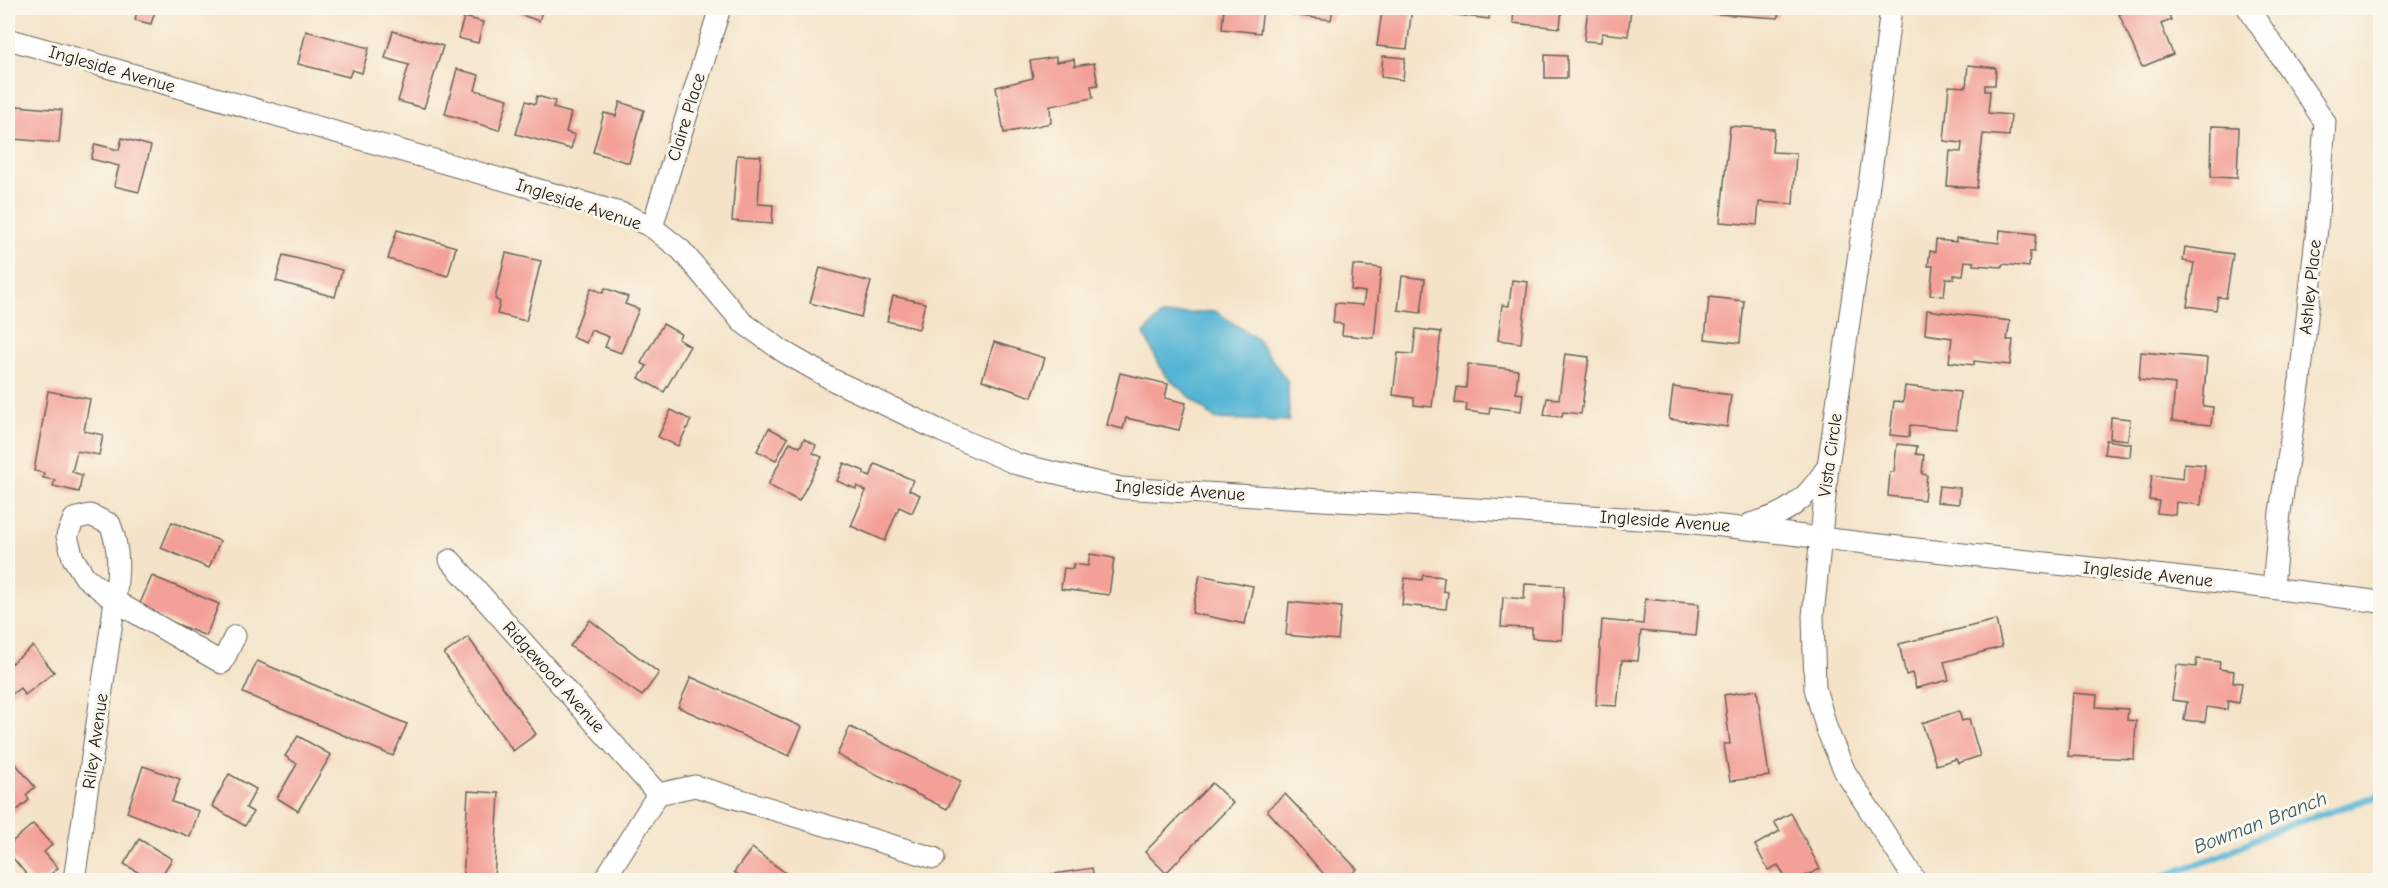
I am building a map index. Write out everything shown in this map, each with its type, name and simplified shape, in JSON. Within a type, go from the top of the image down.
[{"type":"street","name":"Claire Place","points":[[652,227],[720,8]]},
{"type":"street","name":"Vista Circle","points":[[1891,8],[1873,157],[1828,466],[1813,616],[1815,688],[1827,730],[1845,772],[1915,880]]},
{"type":"street","name":"Ashley Place","points":[[2248,8],[2325,122],[2317,228],[2300,380],[2280,512],[2273,587]]},
{"type":"street","name":"Ingleside Avenue","points":[[8,39],[613,211],[652,227],[681,250],[742,322],[784,352],[833,380],[1017,464],[1121,489],[1543,512],[1740,527],[1820,539],[2273,587],[2380,603]]},
{"type":"street","points":[[1740,527],[1776,518],[1812,490],[1828,466]]},
{"type":"street","name":"Ridgewood Avenue","points":[[450,560],[658,794]]},
{"type":"street","name":"Riley Avenue","points":[[75,880],[115,602],[222,663],[235,636]]},
{"type":"street","points":[[604,880],[658,794],[695,786],[934,858]]},
{"type":"water","points":[[1215,311],[1257,339],[1288,382],[1289,421],[1215,419],[1165,375],[1144,334],[1160,316]]},
{"type":"building","points":[[128,8],[156,8],[151,24],[135,20],[137,11]]},
{"type":"building","points":[[521,8],[543,8],[539,21],[519,14]]},
{"type":"building","points":[[949,8],[968,8],[967,11]]},
{"type":"building","points":[[1224,8],[1263,8],[1260,33],[1222,29]]},
{"type":"building","points":[[1294,8],[1333,8],[1331,20],[1293,15]]},
{"type":"building","points":[[1366,8],[1412,8],[1407,49],[1377,46],[1382,11]]},
{"type":"building","points":[[1435,8],[1490,8],[1489,19],[1434,12]]},
{"type":"building","points":[[1514,8],[1562,8],[1560,28],[1513,23]]},
{"type":"building","points":[[1588,8],[1631,8],[1628,36],[1602,33],[1601,42],[1584,41]]},
{"type":"building","points":[[1689,8],[1800,8],[1800,11],[1779,10],[1778,18],[1688,12]]},
{"type":"building","points":[[2135,8],[2166,8],[2171,20],[2161,24],[2173,54],[2142,67],[2119,14]]},
{"type":"building","points":[[464,17],[483,22],[478,43],[458,38]]},
{"type":"building","points":[[306,31],[369,48],[362,73],[352,70],[349,77],[298,64]]},
{"type":"building","points":[[393,31],[443,46],[424,108],[398,101],[409,65],[385,58]]},
{"type":"building","points":[[1545,55],[1567,56],[1567,78],[1545,78]]},
{"type":"building","points":[[1383,56],[1405,58],[1403,80],[1381,77]]},
{"type":"building","points":[[1056,57],[1056,62],[1074,59],[1075,66],[1094,63],[1098,85],[1091,86],[1093,98],[1050,106],[1051,123],[1004,133],[996,87],[1033,78],[1030,61]]},
{"type":"building","points":[[1968,65],[1996,68],[1995,85],[1985,85],[1985,91],[1990,91],[1988,113],[2011,115],[2009,136],[1983,134],[1977,188],[1947,186],[1950,151],[1961,152],[1962,143],[1944,141],[1949,86],[1966,87]]},
{"type":"building","points":[[457,69],[479,75],[475,90],[508,99],[499,130],[445,114]]},
{"type":"building","points":[[537,96],[555,101],[553,108],[571,113],[566,132],[575,135],[571,149],[516,134],[526,101],[535,104]]},
{"type":"building","points":[[620,102],[644,110],[629,163],[593,152],[604,113],[616,116]]},
{"type":"building","points":[[17,106],[62,110],[59,143],[14,139]]},
{"type":"building","points":[[1730,126],[1774,129],[1772,152],[1796,153],[1793,204],[1759,202],[1757,225],[1720,222]]},
{"type":"building","points":[[2212,126],[2239,127],[2237,178],[2211,177]]},
{"type":"building","points":[[122,138],[151,146],[139,192],[114,186],[119,166],[91,159],[95,144],[119,150]]},
{"type":"building","points":[[737,155],[761,156],[758,204],[773,205],[772,224],[732,221]]},
{"type":"building","points":[[397,230],[456,247],[448,276],[388,259]]},
{"type":"building","points":[[2000,230],[2036,234],[2034,252],[2030,252],[2029,267],[2003,264],[2002,267],[1974,265],[1974,262],[1965,261],[1963,275],[1954,275],[1954,279],[1946,278],[1944,296],[1930,295],[1933,266],[1928,266],[1930,251],[1935,252],[1936,240],[1956,242],[1956,238],[1999,243]]},
{"type":"building","points":[[2185,247],[2233,254],[2226,298],[2218,297],[2216,310],[2187,306],[2194,263],[2183,261]]},
{"type":"building","points":[[506,253],[541,261],[526,321],[497,314],[500,302],[495,299]]},
{"type":"building","points":[[283,255],[342,270],[335,297],[276,281]]},
{"type":"building","points":[[1353,265],[1381,268],[1374,338],[1342,335],[1343,324],[1333,323],[1335,303],[1363,305],[1365,292],[1351,290]]},
{"type":"building","points":[[820,268],[871,282],[861,317],[810,303]]},
{"type":"building","points":[[1402,276],[1425,279],[1421,313],[1398,310]]},
{"type":"building","points":[[1512,280],[1528,282],[1521,343],[1498,340],[1502,305],[1509,306]]},
{"type":"building","points":[[591,288],[603,293],[605,288],[628,297],[625,304],[639,309],[621,353],[605,347],[609,337],[591,330],[586,343],[572,337]]},
{"type":"building","points":[[893,296],[925,303],[919,329],[887,321]]},
{"type":"building","points":[[1709,297],[1744,301],[1740,343],[1705,339]]},
{"type":"building","points":[[1927,310],[2010,321],[2007,340],[2013,340],[2010,365],[1974,361],[1974,365],[1949,362],[1952,338],[1925,334]]},
{"type":"building","points":[[663,324],[681,334],[678,339],[690,346],[664,392],[639,378],[647,366],[641,363]]},
{"type":"building","points":[[1416,329],[1441,332],[1432,407],[1414,405],[1414,398],[1393,395],[1398,353],[1413,354]]},
{"type":"building","points":[[994,342],[1045,358],[1032,397],[982,380]]},
{"type":"building","points":[[2141,352],[2207,358],[2203,406],[2213,407],[2211,425],[2172,421],[2175,384],[2139,380]]},
{"type":"building","points":[[1565,354],[1589,357],[1581,414],[1563,412],[1562,417],[1544,415],[1547,398],[1559,399]]},
{"type":"building","points":[[1468,364],[1518,370],[1516,393],[1523,394],[1521,411],[1490,407],[1489,414],[1466,411],[1467,404],[1455,403],[1457,387],[1466,388]]},
{"type":"building","points":[[1120,373],[1168,384],[1165,398],[1186,403],[1179,430],[1126,418],[1123,429],[1107,425]]},
{"type":"building","points":[[1905,386],[1960,392],[1956,429],[1910,425],[1909,437],[1890,435],[1894,401],[1903,402]]},
{"type":"building","points":[[1673,387],[1731,395],[1727,427],[1669,419]]},
{"type":"building","points":[[48,391],[90,399],[84,431],[103,435],[99,455],[77,451],[72,472],[82,475],[79,492],[53,486],[55,480],[43,478],[44,473],[34,471]]},
{"type":"building","points":[[671,410],[691,420],[678,446],[658,437]]},
{"type":"building","points":[[2111,417],[2130,419],[2128,440],[2110,438]]},
{"type":"building","points":[[769,428],[788,438],[776,460],[757,451]]},
{"type":"building","points":[[804,439],[816,445],[813,453],[822,457],[799,501],[768,485],[790,442],[800,447]]},
{"type":"building","points":[[2106,440],[2131,444],[2130,457],[2104,454]]},
{"type":"building","points":[[1897,444],[1917,446],[1916,454],[1924,455],[1922,474],[1927,475],[1924,500],[1888,496],[1890,472],[1894,472]]},
{"type":"building","points":[[844,463],[864,471],[864,474],[870,477],[875,464],[913,480],[909,490],[920,495],[912,513],[899,507],[885,541],[851,526],[866,491],[837,481]]},
{"type":"building","points":[[2184,463],[2205,465],[2201,505],[2176,502],[2175,515],[2157,513],[2159,501],[2149,500],[2152,475],[2183,479]]},
{"type":"building","points":[[1939,486],[1960,488],[1959,504],[1937,502]]},
{"type":"building","points":[[172,522],[220,541],[209,568],[161,548]]},
{"type":"building","points":[[1090,554],[1114,558],[1109,595],[1061,589],[1064,568],[1073,569],[1073,564],[1088,566]]},
{"type":"building","points":[[1200,575],[1253,586],[1245,624],[1192,613]]},
{"type":"building","points":[[1423,575],[1444,577],[1443,591],[1448,592],[1446,609],[1402,605],[1405,578],[1422,580]]},
{"type":"building","points":[[152,576],[219,604],[206,636],[138,608]]},
{"type":"building","points":[[1525,584],[1564,586],[1562,640],[1532,638],[1532,628],[1501,627],[1503,597],[1524,599]]},
{"type":"building","points":[[1645,599],[1699,604],[1696,636],[1641,631],[1638,661],[1622,660],[1617,706],[1596,705],[1602,620],[1643,624]]},
{"type":"building","points":[[1289,602],[1341,607],[1338,640],[1286,635]]},
{"type":"building","points":[[590,620],[659,673],[642,696],[570,646]]},
{"type":"building","points":[[1996,620],[2002,647],[1944,662],[1949,680],[1916,688],[1912,673],[1906,675],[1899,644]]},
{"type":"building","points":[[468,637],[536,734],[513,751],[444,654]]},
{"type":"building","points":[[33,646],[54,672],[25,695],[20,688],[8,697],[8,666]]},
{"type":"building","points":[[2197,659],[2220,662],[2219,669],[2234,671],[2233,682],[2242,683],[2239,703],[2228,701],[2227,710],[2207,707],[2205,722],[2184,720],[2187,702],[2172,700],[2177,665],[2196,667]]},
{"type":"building","points":[[257,661],[407,724],[393,756],[243,693]]},
{"type":"building","points":[[691,677],[802,727],[789,756],[678,707]]},
{"type":"building","points":[[1757,690],[1769,776],[1730,781],[1724,744],[1730,744],[1724,695]]},
{"type":"building","points":[[2073,693],[2097,695],[2096,707],[2128,709],[2127,720],[2136,721],[2134,759],[2068,756]]},
{"type":"building","points":[[1959,711],[1962,721],[1969,719],[1980,756],[1958,763],[1956,759],[1936,765],[1922,723]]},
{"type":"building","points":[[850,727],[961,781],[947,809],[837,755]]},
{"type":"building","points":[[298,736],[331,755],[298,811],[277,798],[297,764],[285,756]]},
{"type":"building","points":[[15,763],[35,787],[26,795],[29,800],[8,818],[8,769]]},
{"type":"building","points":[[143,766],[180,779],[172,802],[199,811],[190,837],[127,812]]},
{"type":"building","points":[[229,774],[256,789],[246,808],[253,812],[245,826],[212,806]]},
{"type":"building","points":[[1212,783],[1233,803],[1166,873],[1145,852]]},
{"type":"building","points":[[468,791],[499,793],[494,880],[463,880]]},
{"type":"building","points":[[1285,794],[1357,869],[1345,880],[1329,880],[1267,810]]},
{"type":"building","points":[[1791,813],[1820,869],[1797,880],[1787,880],[1778,865],[1768,870],[1755,845],[1780,831],[1774,822]]},
{"type":"building","points":[[33,824],[52,845],[44,852],[58,868],[44,880],[31,880],[8,852],[8,845]]},
{"type":"building","points":[[139,839],[172,859],[159,880],[151,880],[124,864]]},
{"type":"building","points":[[752,848],[795,880],[745,880],[734,872]]},
{"type":"building","points":[[1092,868],[1094,880],[1035,880],[1034,877]]},
{"type":"waterway","name":"Bowman Branch","points":[[2152,880],[2223,855],[2274,830],[2380,795]]}]
